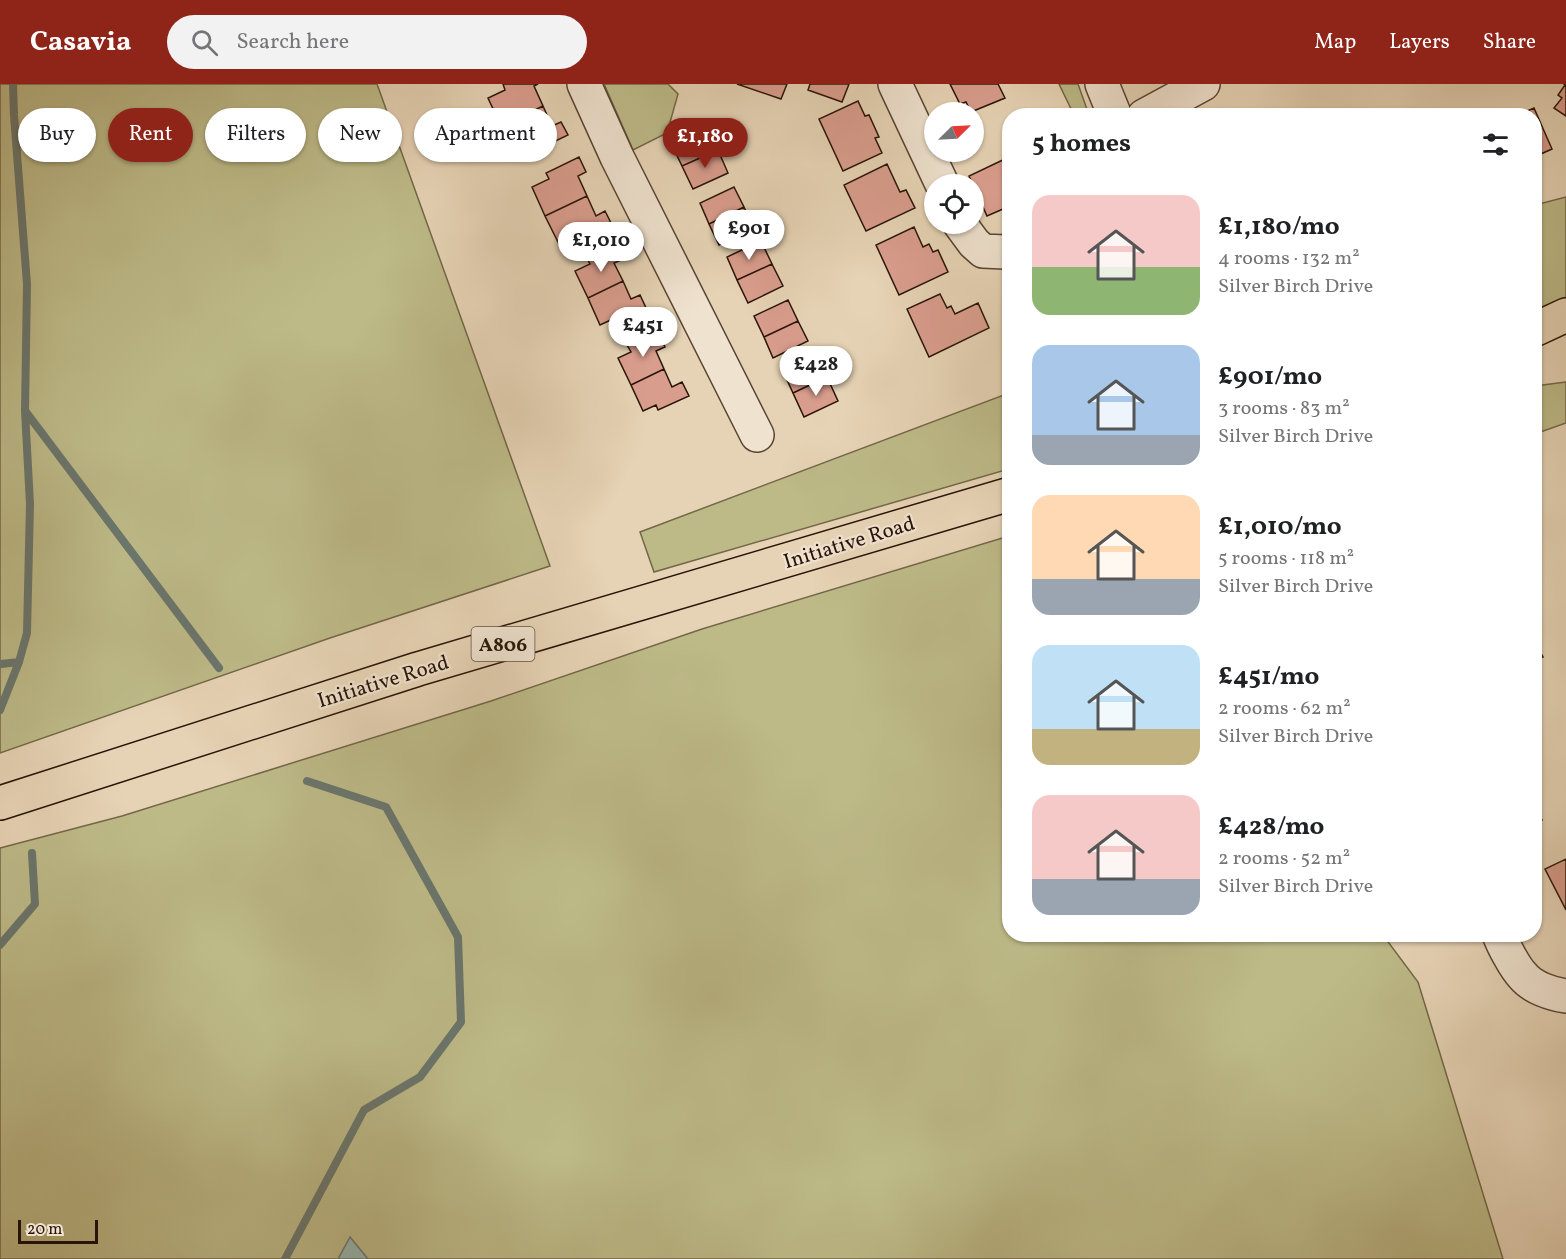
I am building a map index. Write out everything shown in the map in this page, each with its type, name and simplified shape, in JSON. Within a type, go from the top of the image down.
[{"type":"main road","points":[[1542,326],[1566,315]]},
{"type":"main road","points":[[1542,343],[1566,341]]},
{"type":"main road","name":"Initiative Road","points":[[0,803],[418,669],[1002,496]]},
{"type":"street","points":[[584,84],[617,157],[758,435]]},
{"type":"street","points":[[895,84],[937,174]]},
{"type":"street","points":[[1102,84],[1112,108]]},
{"type":"street","points":[[1159,108],[1203,84]]},
{"type":"street","points":[[967,234],[983,251],[1002,252]]},
{"type":"street","points":[[1502,942],[1523,977],[1537,987],[1566,996]]},
{"type":"shaded area","points":[[0,84],[377,84],[386,108],[318,108],[318,162],[402,162],[402,154],[550,566],[330,638],[0,753]]},
{"type":"shaded area","points":[[604,84],[668,84],[678,94],[667,133],[633,150]]},
{"type":"shaded area","points":[[1059,84],[1078,84],[1087,108],[1071,108]]},
{"type":"shaded area","points":[[1566,197],[1566,297],[1542,307],[1542,203]]},
{"type":"shaded area","points":[[1566,382],[1566,423],[1542,432],[1542,385]]},
{"type":"shaded area","points":[[1002,396],[1002,471],[654,572],[640,532]]},
{"type":"shaded area","points":[[1002,538],[1002,942],[1388,942],[1418,982],[1503,1259],[0,1259],[0,848],[122,816],[491,701],[702,629]]},
{"type":"water","points":[[350,1237],[368,1259],[338,1259]]},
{"type":"building","points":[[503,84],[538,84],[534,86],[543,106],[539,108],[493,108],[488,98],[505,90]]},
{"type":"building","points":[[737,84],[787,84],[781,99]]},
{"type":"building","points":[[810,84],[849,84],[842,102],[808,90]]},
{"type":"building","points":[[950,84],[998,84],[1005,98],[984,107],[984,102],[959,102]]},
{"type":"building","points":[[1566,84],[1566,116],[1554,108],[1562,98],[1558,95]]},
{"type":"building","points":[[858,101],[865,116],[869,115],[879,137],[875,138],[882,153],[843,171],[819,119]]},
{"type":"building","points":[[561,122],[568,135],[557,140],[557,124]]},
{"type":"building","points":[[707,126],[718,150],[682,166],[671,143]]},
{"type":"building","points":[[1542,126],[1552,149],[1542,153]]},
{"type":"building","points":[[718,150],[728,173],[693,189],[682,166]]},
{"type":"building","points":[[579,157],[586,172],[578,176],[587,196],[545,216],[532,187],[549,179],[546,173]]},
{"type":"building","points":[[1002,160],[1002,209],[987,216],[984,209],[984,174],[973,174]]},
{"type":"building","points":[[887,164],[900,192],[906,190],[915,208],[866,231],[844,185]]},
{"type":"building","points":[[734,187],[744,207],[709,224],[700,203]]},
{"type":"building","points":[[587,196],[596,216],[605,211],[612,225],[579,240],[577,235],[559,244],[545,216]]},
{"type":"building","points":[[744,207],[754,228],[719,245],[709,224]]},
{"type":"building","points":[[914,227],[923,247],[929,244],[933,252],[938,250],[948,272],[899,295],[876,245]]},
{"type":"building","points":[[761,241],[772,264],[737,280],[727,257]]},
{"type":"building","points":[[617,246],[623,259],[614,263],[623,281],[588,298],[575,271],[590,264],[588,260]]},
{"type":"building","points":[[772,264],[783,286],[748,303],[737,280]]},
{"type":"building","points":[[623,281],[631,299],[640,295],[647,310],[618,323],[615,318],[600,325],[588,298]]},
{"type":"building","points":[[940,294],[947,308],[951,306],[955,314],[978,303],[989,328],[929,357],[907,309]]},
{"type":"building","points":[[788,300],[798,321],[764,337],[754,316]]},
{"type":"building","points":[[798,321],[808,341],[773,358],[764,337]]},
{"type":"building","points":[[657,331],[665,347],[656,351],[664,369],[631,385],[618,358],[631,352],[627,345]]},
{"type":"building","points":[[815,354],[827,377],[793,393],[782,369]]},
{"type":"building","points":[[664,369],[672,387],[682,382],[689,396],[658,410],[656,405],[643,411],[631,385]]},
{"type":"building","points":[[827,377],[838,401],[804,417],[793,393]]},
{"type":"building","points":[[1566,859],[1566,910],[1545,869]]},
{"type":"waterway","points":[[0,710],[19,662],[27,633],[30,504],[25,411],[27,284],[13,84]]},
{"type":"waterway","points":[[26,412],[219,668]]},
{"type":"waterway","points":[[1,664],[19,662]]},
{"type":"waterway","points":[[285,1259],[364,1110],[420,1077],[461,1022],[458,937],[386,807],[307,781]]},
{"type":"waterway","points":[[0,945],[35,904],[32,853]]}]
